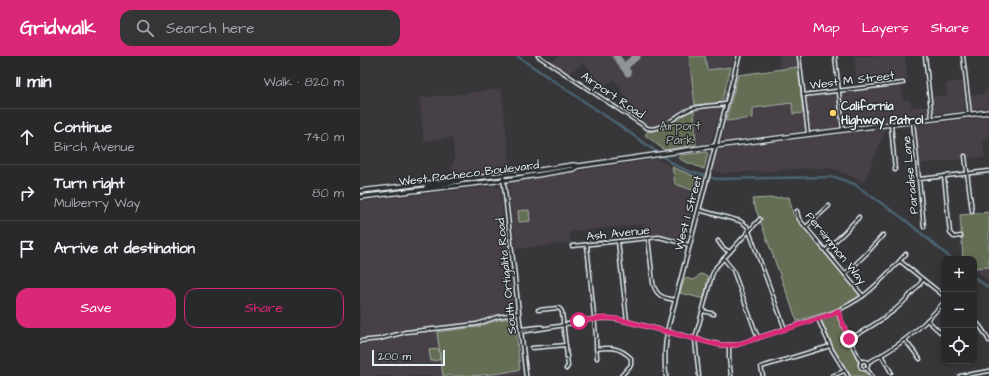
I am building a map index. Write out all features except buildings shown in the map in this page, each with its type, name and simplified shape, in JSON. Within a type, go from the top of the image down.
[{"type":"highway","name":"West Pacheco Boulevard","points":[[360,191],[503,175],[573,165],[579,166],[715,146],[989,112]]},
{"type":"highway","name":"West Pacheco Boulevard","points":[[360,197],[524,178],[573,169],[579,166]]},
{"type":"highway","points":[[413,191],[458,182],[460,179]]},
{"type":"street","name":"Airport Road","points":[[538,56],[647,128],[657,128],[691,108],[726,104]]},
{"type":"street","name":"West I Street","points":[[666,376],[665,353],[667,332],[739,56]]},
{"type":"street","points":[[799,56],[808,134]]},
{"type":"street","points":[[835,56],[838,91],[844,130]]},
{"type":"street","points":[[925,56],[932,119]]},
{"type":"street","points":[[963,56],[970,115]]},
{"type":"street","name":"West M Street","points":[[804,95],[903,83]]},
{"type":"street","name":"Paradise Lane","points":[[913,122],[924,227]]},
{"type":"street","points":[[890,124],[894,170]]},
{"type":"street","points":[[965,156],[972,211]]},
{"type":"street","points":[[920,179],[989,171]]},
{"type":"street","name":"South Ortigalita Road","points":[[503,175],[526,376]]},
{"type":"street","points":[[944,176],[950,233],[954,237],[961,236]]},
{"type":"street","points":[[806,227],[829,206]]},
{"type":"street","points":[[699,210],[740,221],[747,226],[785,329]]},
{"type":"street","name":"Persimmon Way","points":[[797,211],[799,219],[863,296]]},
{"type":"street","points":[[826,250],[859,217]]},
{"type":"street","points":[[699,376],[695,339],[712,275],[716,268],[760,219]]},
{"type":"street","points":[[845,274],[883,235]]},
{"type":"street","points":[[648,238],[655,290],[659,295],[666,299],[675,300]]},
{"type":"street","name":"Ash Avenue","points":[[572,246],[648,238],[659,238],[689,245]]},
{"type":"street","points":[[618,242],[627,321]]},
{"type":"street","points":[[718,242],[723,248],[730,252]]},
{"type":"street","points":[[587,245],[595,320],[597,358]]},
{"type":"street","points":[[521,330],[538,330],[574,322],[613,318],[721,345],[736,345],[838,311],[863,296],[884,279],[906,254]]},
{"type":"street","points":[[724,259],[733,270],[758,338]]},
{"type":"street","points":[[900,261],[941,294]]},
{"type":"street","points":[[849,339],[893,311],[923,280]]},
{"type":"street","points":[[861,362],[864,361],[867,363],[905,340],[915,332],[941,305]]},
{"type":"street","points":[[538,310],[558,308],[562,312],[568,366],[566,369]]},
{"type":"street","points":[[703,311],[714,314]]},
{"type":"street","points":[[838,311],[849,339],[861,362],[859,364],[860,367],[863,369],[866,368],[872,376]]},
{"type":"street","points":[[360,341],[406,332],[477,324],[497,317],[519,313]]},
{"type":"street","points":[[818,318],[830,346],[848,376]]},
{"type":"street","points":[[927,320],[941,333]]},
{"type":"street","points":[[977,322],[989,341]]},
{"type":"street","points":[[905,340],[920,359]]},
{"type":"street","points":[[532,348],[566,344]]},
{"type":"street","points":[[729,345],[731,376]]},
{"type":"street","points":[[762,376],[762,367],[830,346]]},
{"type":"street","points":[[596,349],[616,348],[631,358],[631,365],[621,376]]},
{"type":"street","points":[[881,355],[892,372]]},
{"type":"street","points":[[866,368],[867,363]]},
{"type":"street","points":[[832,376],[844,371]]},
{"type":"street","points":[[960,376],[976,372],[989,371]]},
{"type":"shaded area","points":[[559,56],[689,56],[695,105],[685,108],[657,126],[649,127],[643,122],[614,80],[602,88],[584,62],[568,74],[551,62]]},
{"type":"shaded area","points":[[705,56],[734,56],[731,67],[707,70]]},
{"type":"shaded area","points":[[779,56],[797,56],[798,67],[780,69]]},
{"type":"shaded area","points":[[854,56],[905,56],[908,80],[903,78],[895,82],[857,86]]},
{"type":"shaded area","points":[[963,81],[964,111],[936,114],[933,112],[931,97],[947,95],[946,83]]},
{"type":"shaded area","points":[[899,86],[902,87],[903,100],[911,100],[911,107],[927,106],[927,116],[847,125],[844,123],[841,93]]},
{"type":"shaded area","points":[[501,89],[511,171],[453,179],[451,166],[454,164],[452,138],[424,141],[419,98]]},
{"type":"shaded area","points":[[984,90],[989,90],[989,108],[973,110],[970,108],[969,95],[984,94]]},
{"type":"shaded area","points":[[836,93],[840,124],[838,127],[812,130],[810,128],[806,97]]},
{"type":"shaded area","points":[[792,103],[793,114],[803,113],[805,128],[803,131],[724,141],[722,137],[726,121],[753,118],[753,108]]},
{"type":"shaded area","points":[[718,107],[721,108],[710,142],[696,145],[694,110]]},
{"type":"shaded area","points":[[989,116],[989,141],[983,141],[985,157],[919,164],[915,128],[917,125]]},
{"type":"shaded area","points":[[886,129],[864,182],[834,169],[808,168],[723,173],[712,171],[717,152],[721,149]]},
{"type":"shaded area","points":[[658,159],[671,167],[674,185],[698,192],[684,241],[656,235],[644,236],[643,224],[569,232],[570,243],[516,249],[509,190],[510,183],[514,181],[562,173]]},
{"type":"shaded area","points":[[496,186],[500,188],[514,308],[513,310],[497,314],[480,321],[407,330],[360,339],[360,202]]},
{"type":"shaded area","points":[[989,267],[989,281],[977,271],[977,268]]},
{"type":"shaded area","points":[[512,318],[521,375],[360,376],[360,345],[410,335],[477,327],[498,320]]},
{"type":"green space","points":[[689,56],[705,56],[707,70],[731,67],[722,101],[720,103],[695,105]]},
{"type":"green space","points":[[798,67],[803,113],[793,114],[792,103],[753,108],[753,118],[726,121],[738,75]]},
{"type":"green space","name":"Airport Park","points":[[694,110],[696,145],[664,150],[645,135],[647,132],[660,129],[682,115]]},
{"type":"green space","points":[[708,153],[704,169],[683,161],[678,157],[681,155]]},
{"type":"green space","points":[[672,167],[701,179],[698,192],[675,184]]},
{"type":"green space","points":[[789,197],[793,214],[860,296],[836,309],[797,321],[752,199]]},
{"type":"green space","points":[[529,210],[530,221],[519,222],[518,211]]},
{"type":"green space","points":[[989,212],[989,267],[977,268],[977,256],[963,256],[960,215]]},
{"type":"green space","points":[[700,274],[708,276],[704,299],[680,293],[685,278],[694,280]]},
{"type":"green space","points":[[837,314],[859,367],[869,376],[851,376],[835,351],[821,319]]},
{"type":"green space","points":[[512,318],[515,320],[520,369],[472,376],[443,376],[437,332],[477,327],[498,320]]},
{"type":"green space","points":[[439,349],[440,360],[431,361],[429,350]]},
{"type":"waterway","points":[[517,56],[675,165],[688,171],[716,179],[835,177],[854,184],[904,219],[948,256]]},
{"type":"waterway","points":[[977,279],[989,288]]},
{"type":"taxiway","points":[[616,56],[628,73]]},
{"type":"taxiway","points":[[624,67],[637,56]]},
{"type":"place","name":"California Highway Patrol","points":[[833,113]]},
{"type":"route","points":[[579,321],[613,318],[715,344],[736,345],[833,314],[838,311],[849,339]]}]
